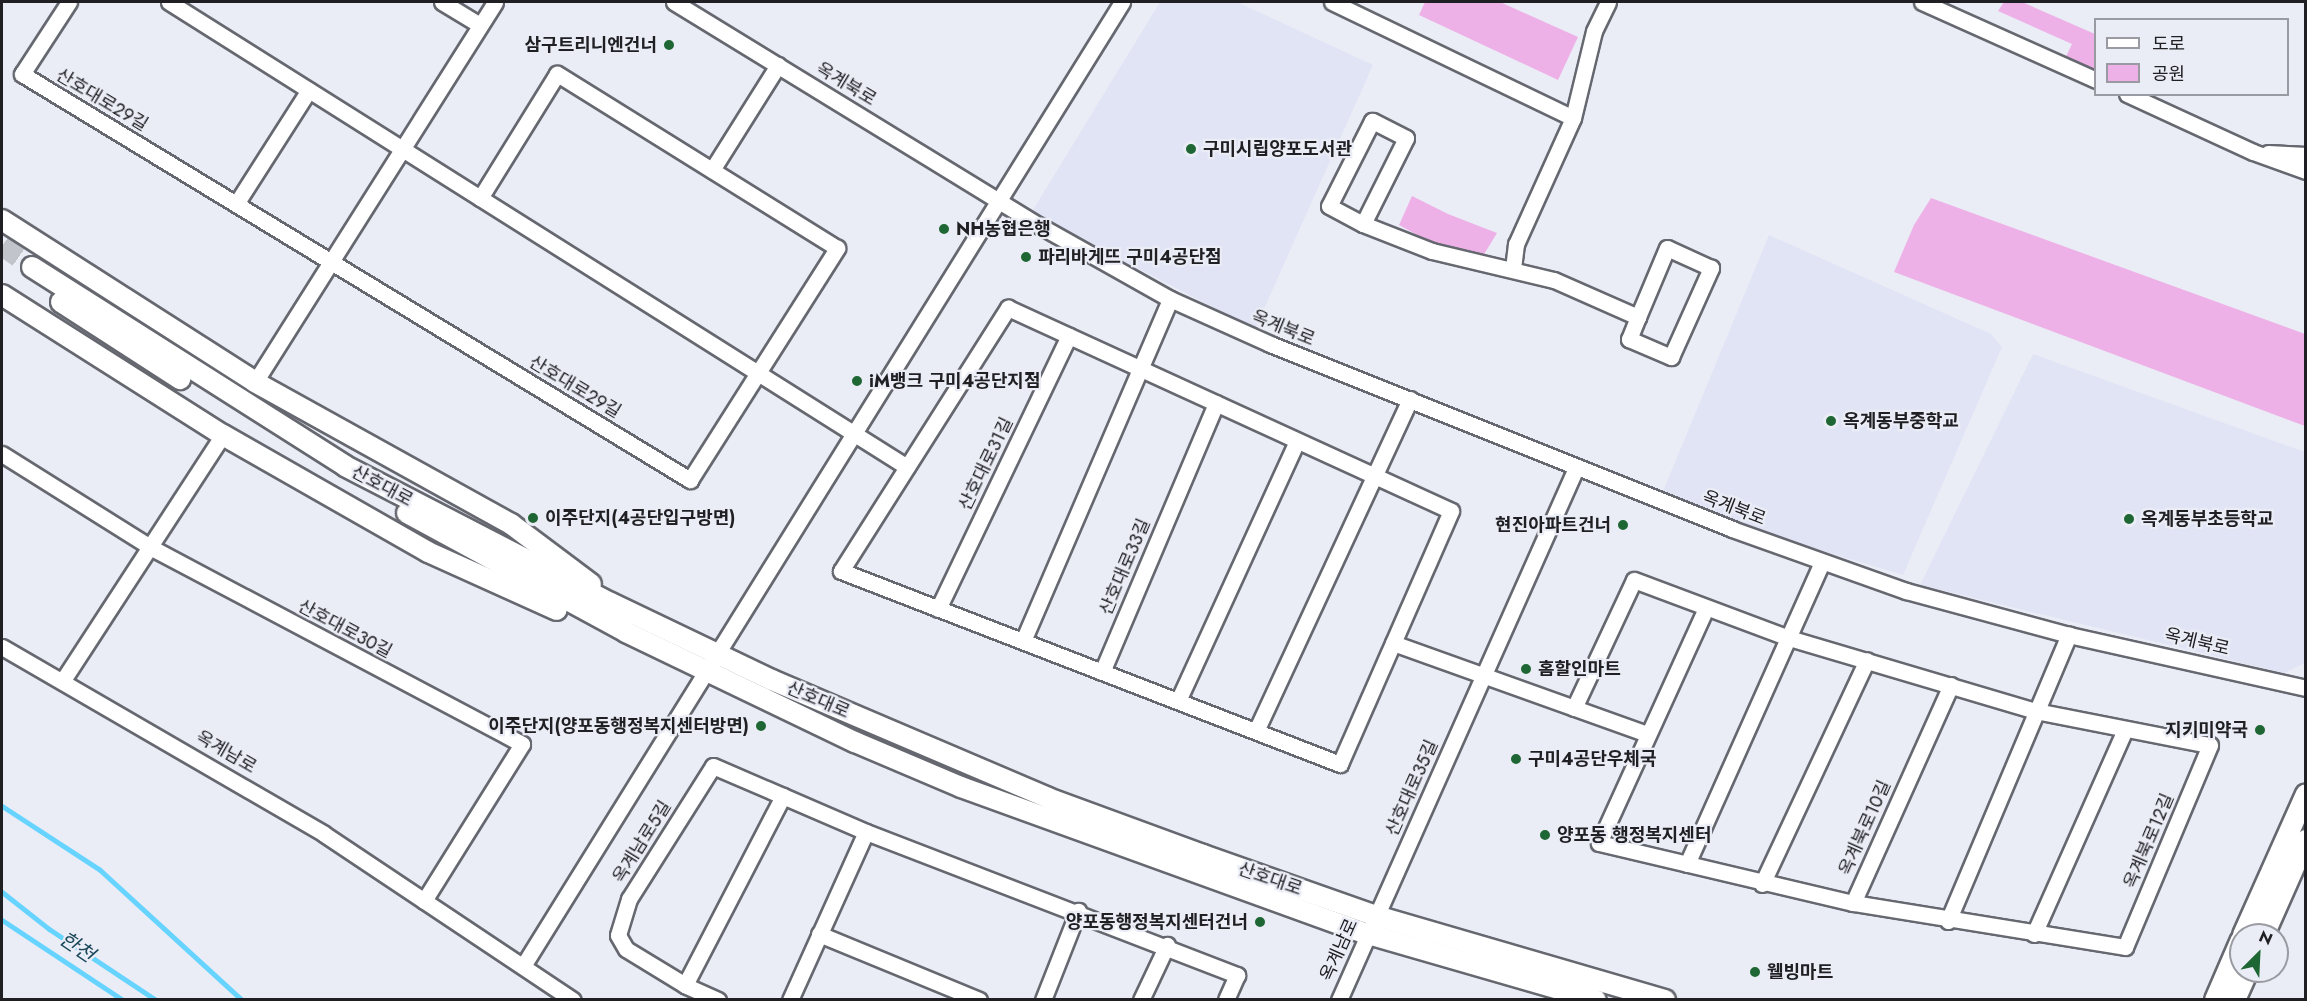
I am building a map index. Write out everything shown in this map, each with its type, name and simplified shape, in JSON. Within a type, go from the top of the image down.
[{"type":"street","name":"산호대로29길","points":[[69,2],[22,74],[690,480],[837,248],[557,74],[480,198]]},
{"type":"street","points":[[169,2],[907,467]]},
{"type":"street","points":[[442,2],[480,25]]},
{"type":"street","points":[[255,382],[495,2]]},
{"type":"street","name":"옥계북로","points":[[674,2],[998,199],[1170,299],[1270,344],[1576,468],[1822,562],[1906,591],[2069,635],[2306,688]]},
{"type":"street","points":[[523,966],[1122,2]]},
{"type":"street","points":[[1332,2],[1573,118]]},
{"type":"street","points":[[1513,267],[1516,244],[1573,118],[1594,31],[1608,2]]},
{"type":"street","points":[[1930,4],[2094,79]]},
{"type":"street","points":[[712,170],[778,65]]},
{"type":"street","points":[[236,204],[309,90]]},
{"type":"street","points":[[2131,96],[2253,152],[2306,171]]},
{"type":"street","points":[[1363,224],[1406,138],[1372,121],[1329,206],[1363,224],[1432,251],[1513,267],[1554,280],[1638,317]]},
{"type":"street","points":[[2253,152],[2306,155]]},
{"type":"street","points":[[2253,152],[2306,162]]},
{"type":"street","points":[[2,220],[255,382],[511,524],[581,575],[611,603]]},
{"type":"street","points":[[1667,248],[1711,268],[1671,357],[1629,339],[1638,317],[1667,248]]},
{"type":"street","name":"산호대로","points":[[711,662],[568,602],[390,504],[128,346],[29,273],[345,466],[611,603],[855,742],[961,788],[1596,999]]},
{"type":"street","points":[[2,295],[223,435],[428,552],[606,633],[711,662]]},
{"type":"street","points":[[1023,641],[1142,370],[1170,299]]},
{"type":"street","points":[[1008,308],[1069,336],[1451,511],[1340,764],[841,571],[1008,308]]},
{"type":"street","name":"산호대로31길","points":[[938,609],[1069,336]]},
{"type":"street","points":[[1256,731],[1410,399]]},
{"type":"street","name":"산호대로33길","points":[[1102,672],[1216,403]]},
{"type":"street","points":[[63,680],[223,435]]},
{"type":"street","points":[[1178,701],[1297,441]]},
{"type":"street","name":"산호대로30길","points":[[2,454],[150,547],[522,744],[424,901]]},
{"type":"street","name":"산호대로35길","points":[[1372,925],[1576,468]]},
{"type":"street","points":[[1706,608],[1599,843],[1687,864],[1822,562]]},
{"type":"street","points":[[1574,708],[1634,580],[1789,638],[2036,711]]},
{"type":"street","points":[[1948,921],[2069,635]]},
{"type":"street","points":[[1393,643],[1647,734]]},
{"type":"street","name":"옥계남로","points":[[2,647],[63,680],[324,834],[573,999]]},
{"type":"street","points":[[1762,884],[1867,660]]},
{"type":"street","name":"옥계북로10길","points":[[1687,864],[1762,884],[1853,903],[1951,685]]},
{"type":"street","name":"옥계북로12길","points":[[1853,903],[1948,921],[2125,947],[2210,745],[2036,711]]},
{"type":"street","points":[[2034,934],[2125,730]]},
{"type":"street","name":"옥계남로5길","points":[[718,999],[686,985],[621,943],[619,924],[629,899],[713,766],[866,832],[1167,945],[1237,975],[1226,999]]},
{"type":"street","points":[[2248,923],[2306,794]]},
{"type":"street","points":[[686,985],[783,796]]},
{"type":"street","points":[[790,999],[866,832]]},
{"type":"street","points":[[2269,923],[2306,840]]},
{"type":"street","points":[[1043,999],[1078,911]]},
{"type":"street","name":"산호대로","points":[[1372,925],[1665,999]]},
{"type":"street","name":"옥계남로","points":[[1339,999],[1372,925]]},
{"type":"street","points":[[819,934],[979,999]]},
{"type":"street","points":[[1141,999],[1167,945]]},
{"type":"street","points":[[2215,999],[2229,967]]},
{"type":"street","points":[[2235,999],[2244,983]]},
{"type":"street","points":[[2243,999],[2247,983]]},
{"type":"shaded area","points":[[1160,2],[1237,2],[1373,65],[1255,329],[1031,213]]},
{"type":"shaded area","name":"옥계동부중학교","points":[[1769,235],[1991,334],[2002,347],[1903,575],[1761,532],[1661,496]]},
{"type":"shaded area","name":"옥계동부초등학교","points":[[2033,354],[2305,452],[2305,663],[2284,673],[1920,585]]},
{"type":"green space","points":[[1425,2],[1500,2],[1578,37],[1558,80],[1419,15]]},
{"type":"green space","points":[[2004,2],[2022,2],[2094,34],[2094,80],[2062,65],[2072,44],[1998,11]]},
{"type":"green space","points":[[1412,196],[1448,214],[1497,233],[1483,256],[1432,243],[1399,225]]},
{"type":"green space","points":[[1931,198],[2305,334],[2305,426],[1894,272],[1914,225]]},
{"type":"waterway","points":[[2,806],[100,870],[242,1000]]},
{"type":"waterway","name":"한천","points":[[2,892],[49,929],[156,1000]]},
{"type":"waterway","points":[[2,920],[123,1000]]},
{"type":"tunnel","points":[[2,246],[32,267]]},
{"type":"place","name":"삼구트리니엔건너","points":[[669,45]]},
{"type":"place","name":"구미시립양포도서관","points":[[1191,149]]},
{"type":"place","name":"NH농협은행","points":[[944,229]]},
{"type":"place","name":"파리바게뜨 구미4공단점","points":[[1026,257]]},
{"type":"place","name":"iM뱅크 구미4공단지점","points":[[857,381]]},
{"type":"place","name":"옥계동부중학교","points":[[1831,421]]},
{"type":"place","name":"이주단지(4공단입구방면)","points":[[533,518]]},
{"type":"place","name":"옥계동부초등학교","points":[[2129,519]]},
{"type":"place","name":"현진아파트건너","points":[[1623,525]]},
{"type":"place","name":"홈할인마트","points":[[1526,669]]},
{"type":"place","name":"이주단지(양포동행정복지센터방면)","points":[[761,726]]},
{"type":"place","name":"지키미약국","points":[[2260,730]]},
{"type":"place","name":"구미4공단우체국","points":[[1516,759]]},
{"type":"place","name":"양포동 행정복지센터","points":[[1545,835]]},
{"type":"place","name":"양포동행정복지센터건너","points":[[1260,922]]},
{"type":"place","name":"웰빙마트","points":[[1755,972]]}]
